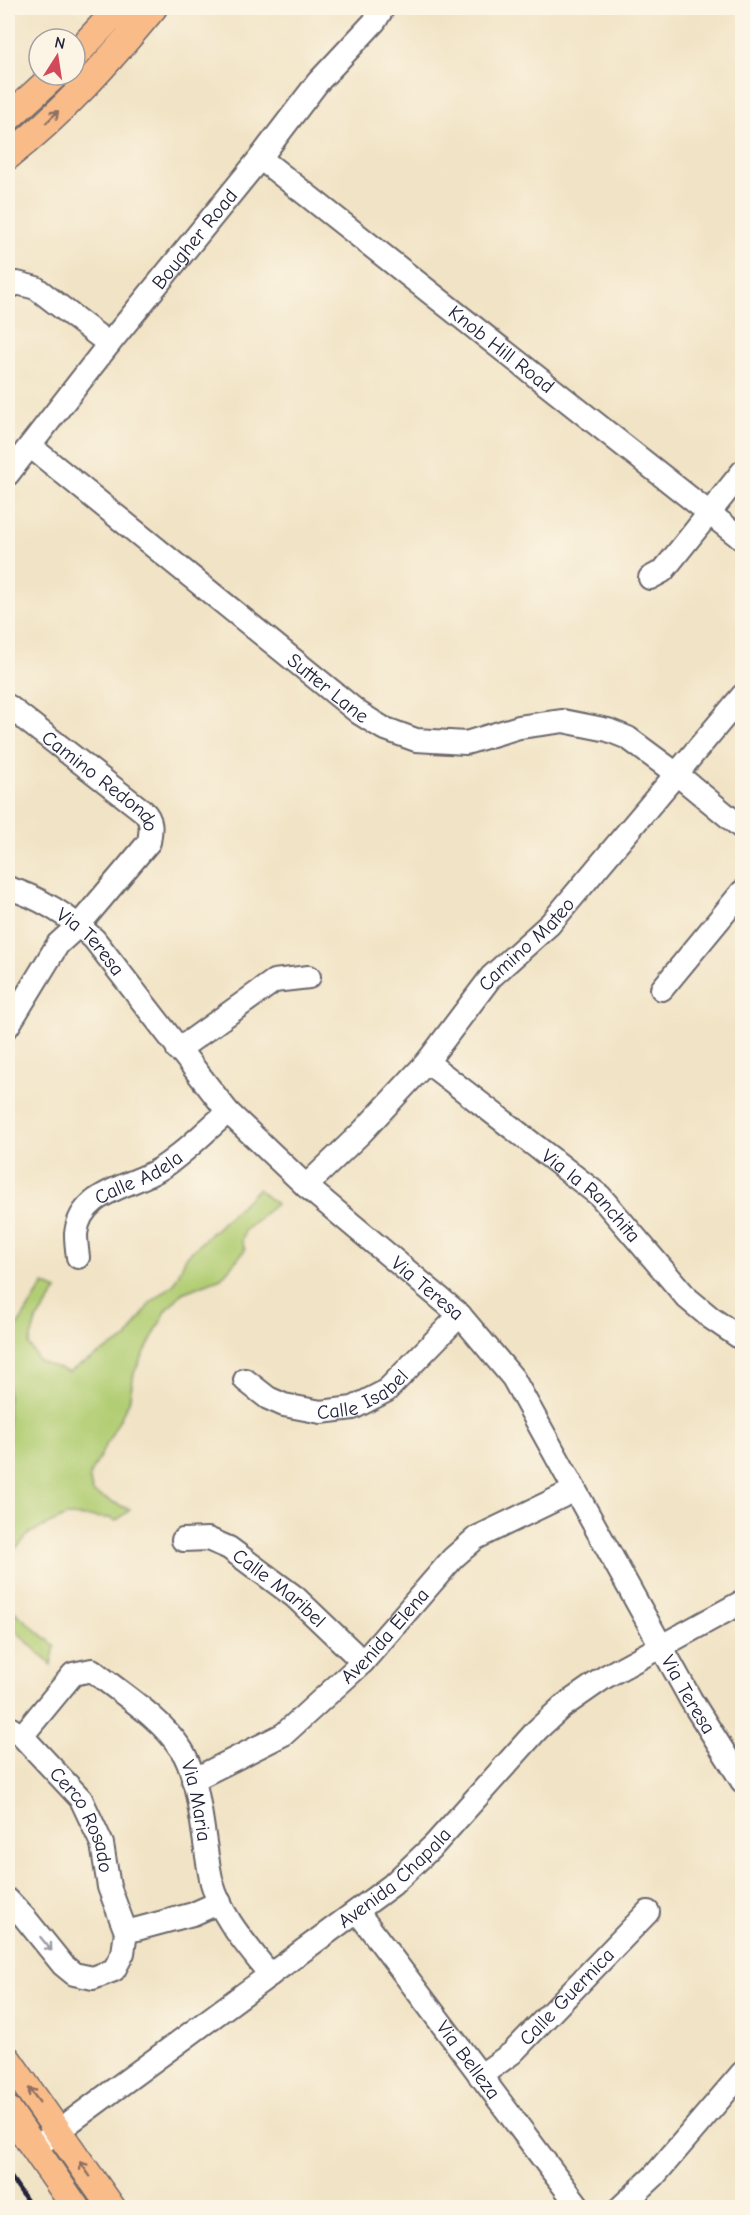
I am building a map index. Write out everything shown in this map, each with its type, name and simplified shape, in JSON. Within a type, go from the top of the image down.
[{"type":"main road","points":[[87,43],[118,8]]},
{"type":"main road","points":[[8,156],[33,136],[109,61],[153,8]]},
{"type":"main road","points":[[8,118],[42,87]]},
{"type":"main road","points":[[8,2060],[112,2208]]},
{"type":"main road","points":[[8,2110],[76,2208]]},
{"type":"street","name":"Bougher Road","points":[[8,474],[318,82],[375,21],[383,8]]},
{"type":"street","name":"Knob Hill Road","points":[[260,158],[742,539]]},
{"type":"street","points":[[8,288],[17,283],[36,288],[109,344]]},
{"type":"street","name":"Sutter Lane","points":[[30,446],[359,713],[383,728],[416,740],[466,743],[519,727],[563,721],[608,730],[628,738],[678,775],[742,828]]},
{"type":"street","points":[[650,578],[663,571],[742,472]]},
{"type":"street","name":"Camino Mateo","points":[[306,1186],[362,1132],[427,1062],[491,977],[550,924],[678,775],[742,696]]},
{"type":"street","name":"Camino Redondo","points":[[8,706],[148,816],[151,826],[149,842],[79,925],[58,944],[8,1026]]},
{"type":"street","name":"Via Teresa","points":[[8,888],[25,893],[79,925],[94,939],[228,1112],[306,1186],[460,1315],[513,1378],[691,1700],[742,1781]]},
{"type":"street","points":[[662,989],[742,892]]},
{"type":"street","points":[[178,1050],[274,981],[309,978]]},
{"type":"street","name":"Via la Ranchita","points":[[427,1062],[600,1196],[687,1298],[705,1314],[742,1339]]},
{"type":"street","name":"Calle Adela","points":[[78,1257],[76,1233],[84,1213],[103,1194],[146,1178],[163,1167],[228,1112]]},
{"type":"street","name":"Calle Isabel","points":[[245,1380],[267,1398],[284,1405],[321,1412],[353,1408],[386,1391],[460,1315]]},
{"type":"street","name":"Avenida Elena","points":[[193,1780],[284,1734],[363,1662],[453,1558],[476,1538],[575,1490]]},
{"type":"street","name":"Calle Maribel","points":[[183,1540],[208,1539],[229,1548],[295,1597],[363,1662]]},
{"type":"street","name":"Avenida Chapala","points":[[35,2148],[392,1885],[434,1845],[537,1730],[562,1707],[605,1677],[742,1602]]},
{"type":"street","name":"Via Maria","points":[[15,1731],[74,1674],[92,1670],[166,1730],[183,1751],[193,1780],[212,1884],[227,1921],[270,1975]]},
{"type":"street","name":"Cerco Rosado","points":[[15,1731],[81,1799],[102,1844],[109,1887],[126,1932]]},
{"type":"street","points":[[8,1900],[63,1965],[74,1974],[93,1978],[114,1970],[123,1953],[126,1932],[193,1914],[220,1902]]},
{"type":"street","name":"Via Belleza","points":[[357,1911],[580,2208]]},
{"type":"street","name":"Calle Guernica","points":[[480,2076],[512,2053],[648,1912]]},
{"type":"street","points":[[620,2208],[654,2176],[742,2073]]},
{"type":"green space","points":[[258,1189],[276,1204],[245,1230],[242,1240],[245,1250],[221,1278],[182,1293],[166,1311],[134,1373],[129,1402],[89,1477],[93,1493],[130,1510],[116,1521],[109,1518],[66,1516],[30,1533],[8,1557],[8,1329],[18,1325],[44,1284],[57,1290],[36,1321],[29,1345],[39,1361],[68,1372],[127,1338],[150,1303],[174,1284],[186,1257]]},
{"type":"green space","points":[[8,1606],[55,1646],[51,1665],[8,1623]]},
{"type":"railway","points":[[8,2173],[32,2208]]}]
